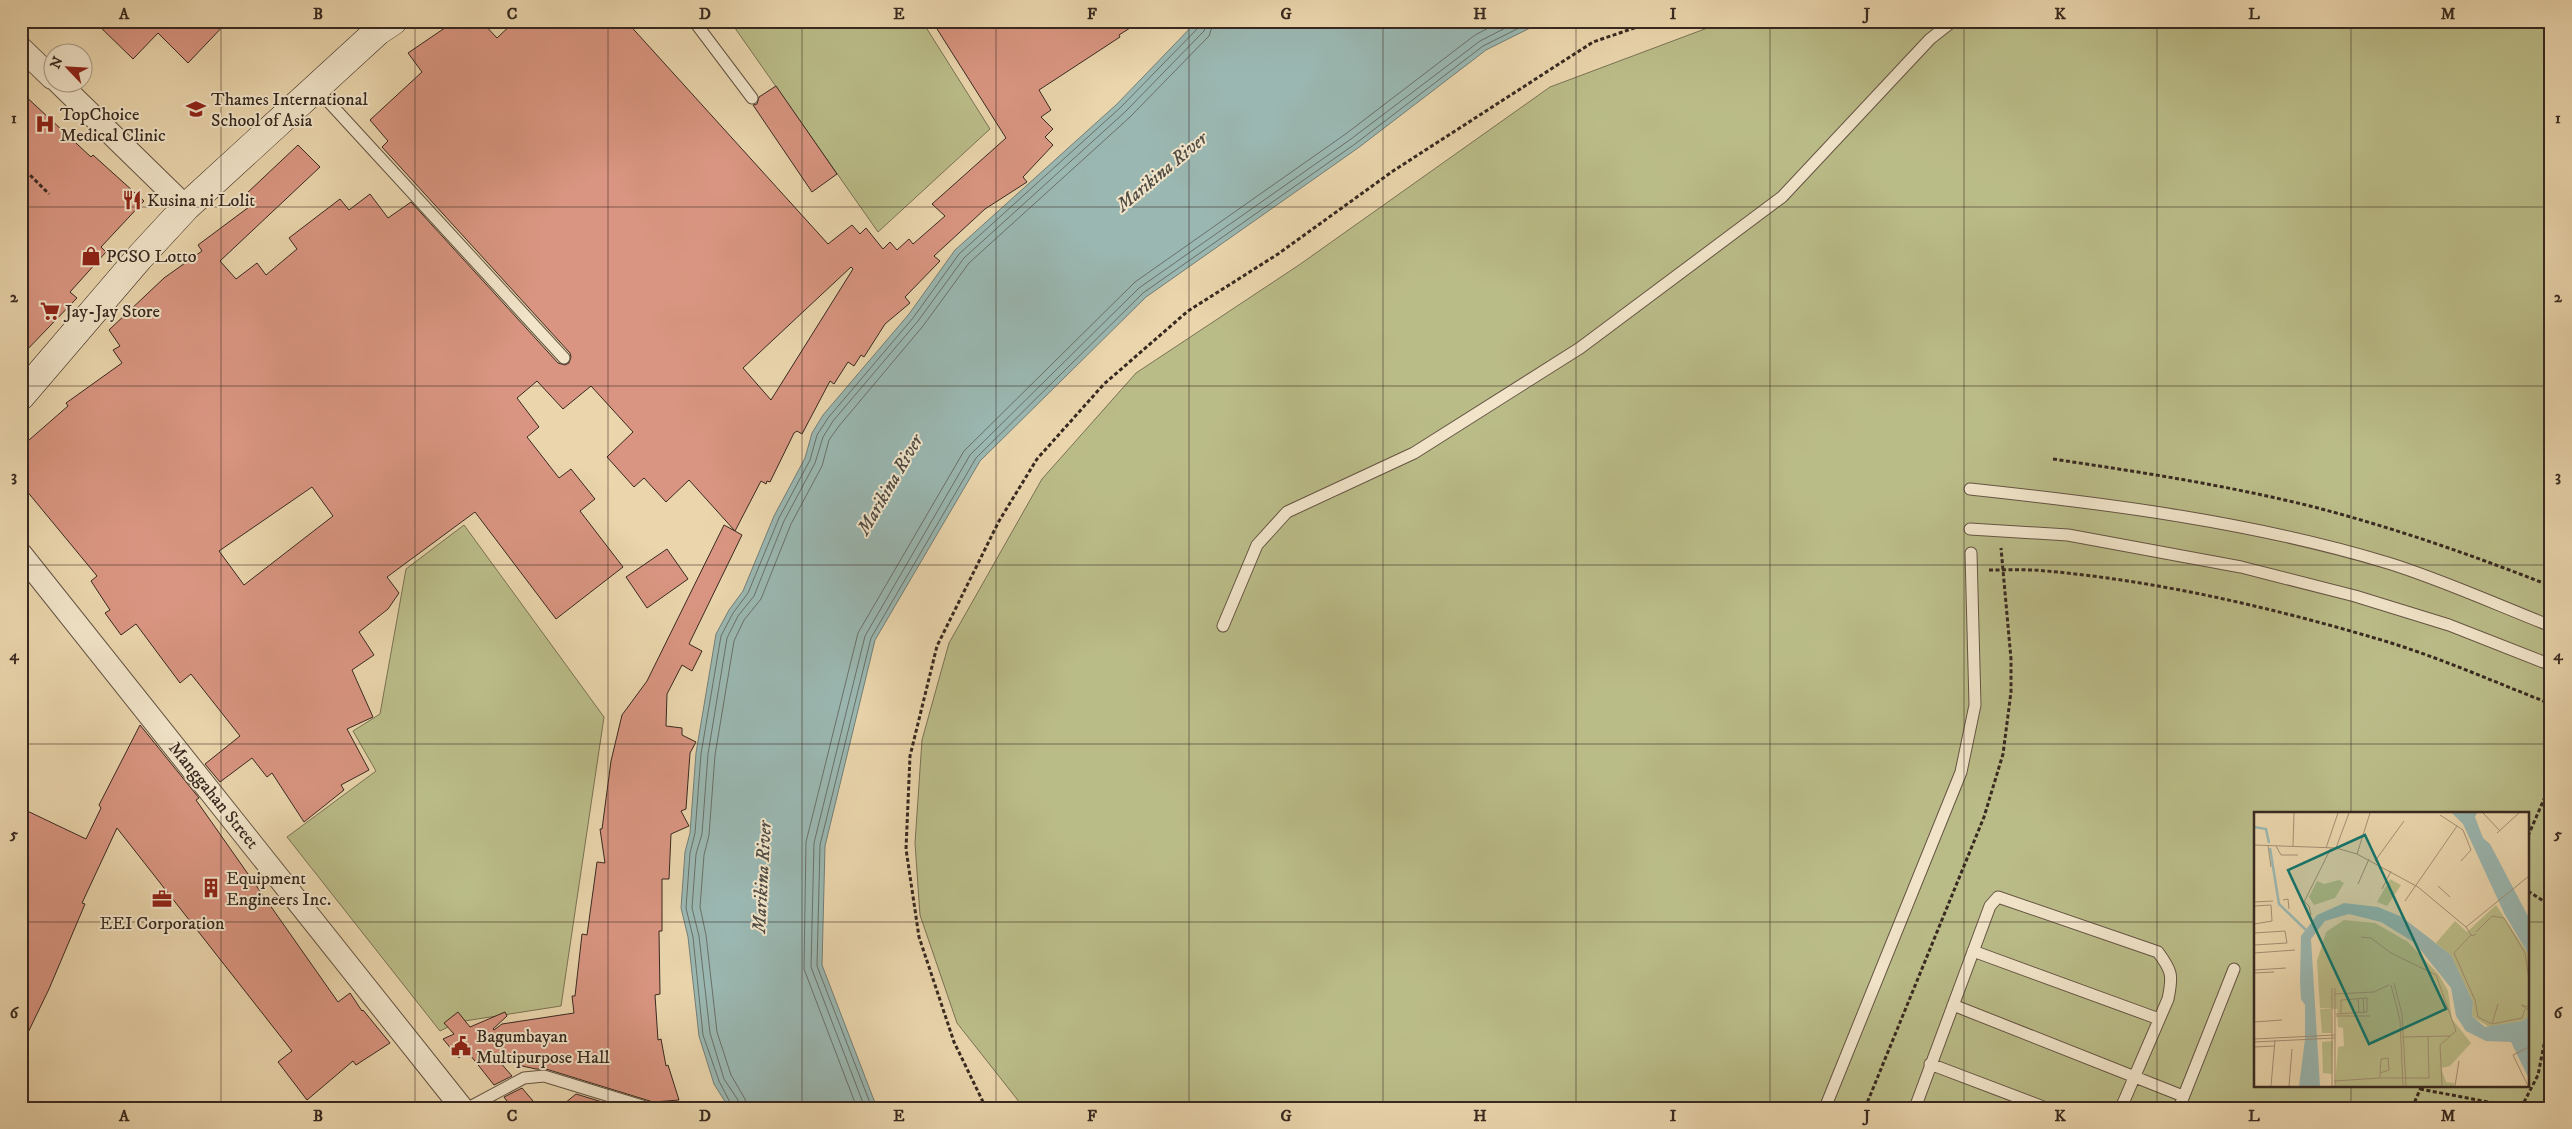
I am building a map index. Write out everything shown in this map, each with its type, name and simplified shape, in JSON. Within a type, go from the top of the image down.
[{"type":"street","points":[[21,396],[186,206],[316,88],[381,25]]},
{"type":"street","points":[[21,48],[42,68]]},
{"type":"street","points":[[68,92],[186,206]]},
{"type":"street","name":"Manggahan Street","points":[[21,554],[462,1108]]},
{"type":"lane","points":[[694,21],[752,98]]},
{"type":"lane","points":[[1223,626],[1257,545],[1287,512],[1414,453],[1580,348],[1782,197],[1930,39],[1953,21]]},
{"type":"lane","points":[[316,88],[564,358]]},
{"type":"lane","points":[[1970,490],[2102,503],[2275,534],[2388,564],[2551,626]]},
{"type":"lane","points":[[1970,529],[2068,535],[2241,567],[2355,596],[2449,625],[2551,665]]},
{"type":"lane","points":[[1824,1108],[1960,772],[1975,705],[1971,553]]},
{"type":"lane","points":[[1914,1108],[1993,901],[1998,897],[2158,952],[2171,969],[2172,982],[2160,1019],[2121,1108]]},
{"type":"lane","points":[[1974,951],[2160,1019]]},
{"type":"lane","points":[[2178,1108],[2234,969]]},
{"type":"lane","points":[[1953,1004],[2183,1096]]},
{"type":"lane","points":[[1930,1064],[2046,1108]]},
{"type":"lane","points":[[468,1108],[524,1078],[544,1076],[649,1108]]},
{"type":"path","points":[[986,1108],[954,1042],[919,938],[906,849],[910,756],[938,646],[999,521],[1037,459],[1104,384],[1188,311],[1278,254],[1393,171],[1593,42],[1655,21]]},
{"type":"path","points":[[21,166],[49,194]]},
{"type":"path","points":[[2053,459],[2201,482],[2309,506],[2402,532],[2551,586]]},
{"type":"path","points":[[1865,1108],[1995,788],[2003,754],[2010,692],[2010,659],[2000,531]]},
{"type":"path","points":[[1971,569],[2045,570],[2100,578],[2287,614],[2389,643],[2551,704]]},
{"type":"path","points":[[2530,831],[2551,783]]},
{"type":"path","points":[[2530,892],[2551,906]]},
{"type":"path","points":[[2412,1108],[2421,1086],[2521,1108],[2538,1075],[2548,1015],[2551,1010]]},
{"type":"green space","points":[[730,21],[922,21],[990,129],[878,232]]},
{"type":"green space","points":[[1726,21],[2551,21],[2551,1108],[1024,1108],[957,1023],[920,915],[915,843],[922,740],[949,643],[1042,479],[1136,373],[1299,265],[1550,87]]},
{"type":"green space","points":[[464,525],[604,717],[561,1006],[458,1022],[440,1031],[287,837],[376,771],[353,731],[380,714],[406,569]]},
{"type":"water","name":"Marikina River","points":[[1197,21],[1544,21],[1486,50],[1358,148],[1146,297],[980,461],[875,640],[825,846],[822,965],[877,1108],[729,1108],[714,1084],[699,1036],[688,937],[681,908],[685,852],[690,833],[696,753],[716,634],[729,610],[743,591],[774,516],[805,458],[812,433],[823,415],[909,314],[955,250],[1117,104]]},
{"type":"building","points":[[94,21],[228,21],[188,63],[158,33],[133,59]]},
{"type":"building","points":[[455,21],[481,21],[497,38],[515,21],[626,21],[828,244],[852,225],[860,234],[866,228],[883,249],[890,242],[897,250],[909,239],[913,244],[945,216],[932,204],[1006,138],[932,21],[1141,21],[1039,90],[1051,110],[1041,117],[1053,129],[1045,137],[1053,145],[1023,177],[1027,182],[985,209],[934,256],[940,261],[905,297],[910,303],[885,324],[864,357],[861,355],[854,366],[848,362],[834,384],[830,381],[802,434],[797,431],[794,433],[770,482],[767,481],[766,484],[761,481],[735,531],[689,480],[666,502],[644,478],[634,487],[607,457],[633,432],[591,386],[563,409],[537,381],[517,398],[539,427],[527,437],[559,478],[571,469],[595,499],[580,511],[623,567],[556,619],[475,512],[387,577],[399,593],[388,609],[359,632],[374,655],[352,670],[373,717],[347,729],[369,770],[341,785],[344,790],[304,822],[272,773],[267,777],[252,758],[220,782],[205,764],[240,736],[191,674],[180,683],[136,624],[121,635],[105,613],[110,610],[91,581],[97,576],[21,484],[21,447],[68,406],[66,403],[122,363],[113,350],[120,346],[109,330],[164,278],[202,251],[198,245],[253,204],[245,195],[298,145],[320,167],[220,261],[236,279],[257,263],[266,275],[297,249],[289,238],[340,199],[349,210],[370,194],[388,218],[411,202],[558,363],[565,365],[569,363],[570,353],[382,147],[388,141],[370,120],[422,72],[408,53]],"holes":[[[851,267],[853,269],[771,400],[743,368]],[[312,487],[333,516],[244,585],[219,551]]]},
{"type":"building","points":[[776,86],[837,174],[812,192],[753,105],[757,104],[759,97]]},
{"type":"building","points":[[21,92],[91,157],[93,155],[144,201],[101,247],[106,252],[70,292],[77,298],[21,356]]},
{"type":"building","points":[[724,525],[742,535],[689,644],[702,651],[692,671],[682,665],[667,694],[666,726],[682,728],[682,735],[696,742],[690,753],[686,809],[681,811],[689,826],[671,834],[669,879],[662,879],[662,931],[659,931],[660,994],[655,995],[658,1040],[661,1039],[666,1066],[668,1065],[679,1100],[653,1102],[546,1069],[536,1069],[499,1061],[512,1076],[494,1085],[467,1051],[459,1058],[443,1039],[454,1034],[444,1023],[458,1012],[470,1027],[505,1012],[507,1016],[494,1030],[502,1024],[574,1013],[572,996],[575,996],[582,934],[587,935],[597,862],[605,863],[600,829],[602,829],[611,761],[622,715],[647,681]]},
{"type":"building","points":[[667,549],[688,579],[647,608],[626,577]]},
{"type":"building","points":[[140,725],[199,798],[196,800],[338,1002],[350,993],[362,1011],[390,1043],[356,1065],[353,1061],[307,1100],[278,1062],[292,1051],[117,828],[82,903],[85,904],[49,989],[21,1047],[21,808],[86,839],[101,808],[99,805]]},
{"type":"building","points":[[522,1088],[539,1108],[512,1108],[504,1097]]},
{"type":"building","points":[[576,1094],[622,1108],[559,1108]]},
{"type":"place","name":"Thames International School of Asia","points":[[196,109]]},
{"type":"place","name":"TopChoice Medical Clinic","points":[[45,124]]},
{"type":"place","name":"Kusina ni Lolit","points":[[132,200]]},
{"type":"place","name":"PCSO Lotto","points":[[91,256]]},
{"type":"place","name":"Jay-Jay Store","points":[[50,311]]},
{"type":"place","name":"Equipment Engineers Inc.","points":[[211,888]]},
{"type":"place","name":"EEI Corporation","points":[[162,899]]},
{"type":"place","name":"Bagumbayan Multipurpose Hall","points":[[461,1046]]}]
